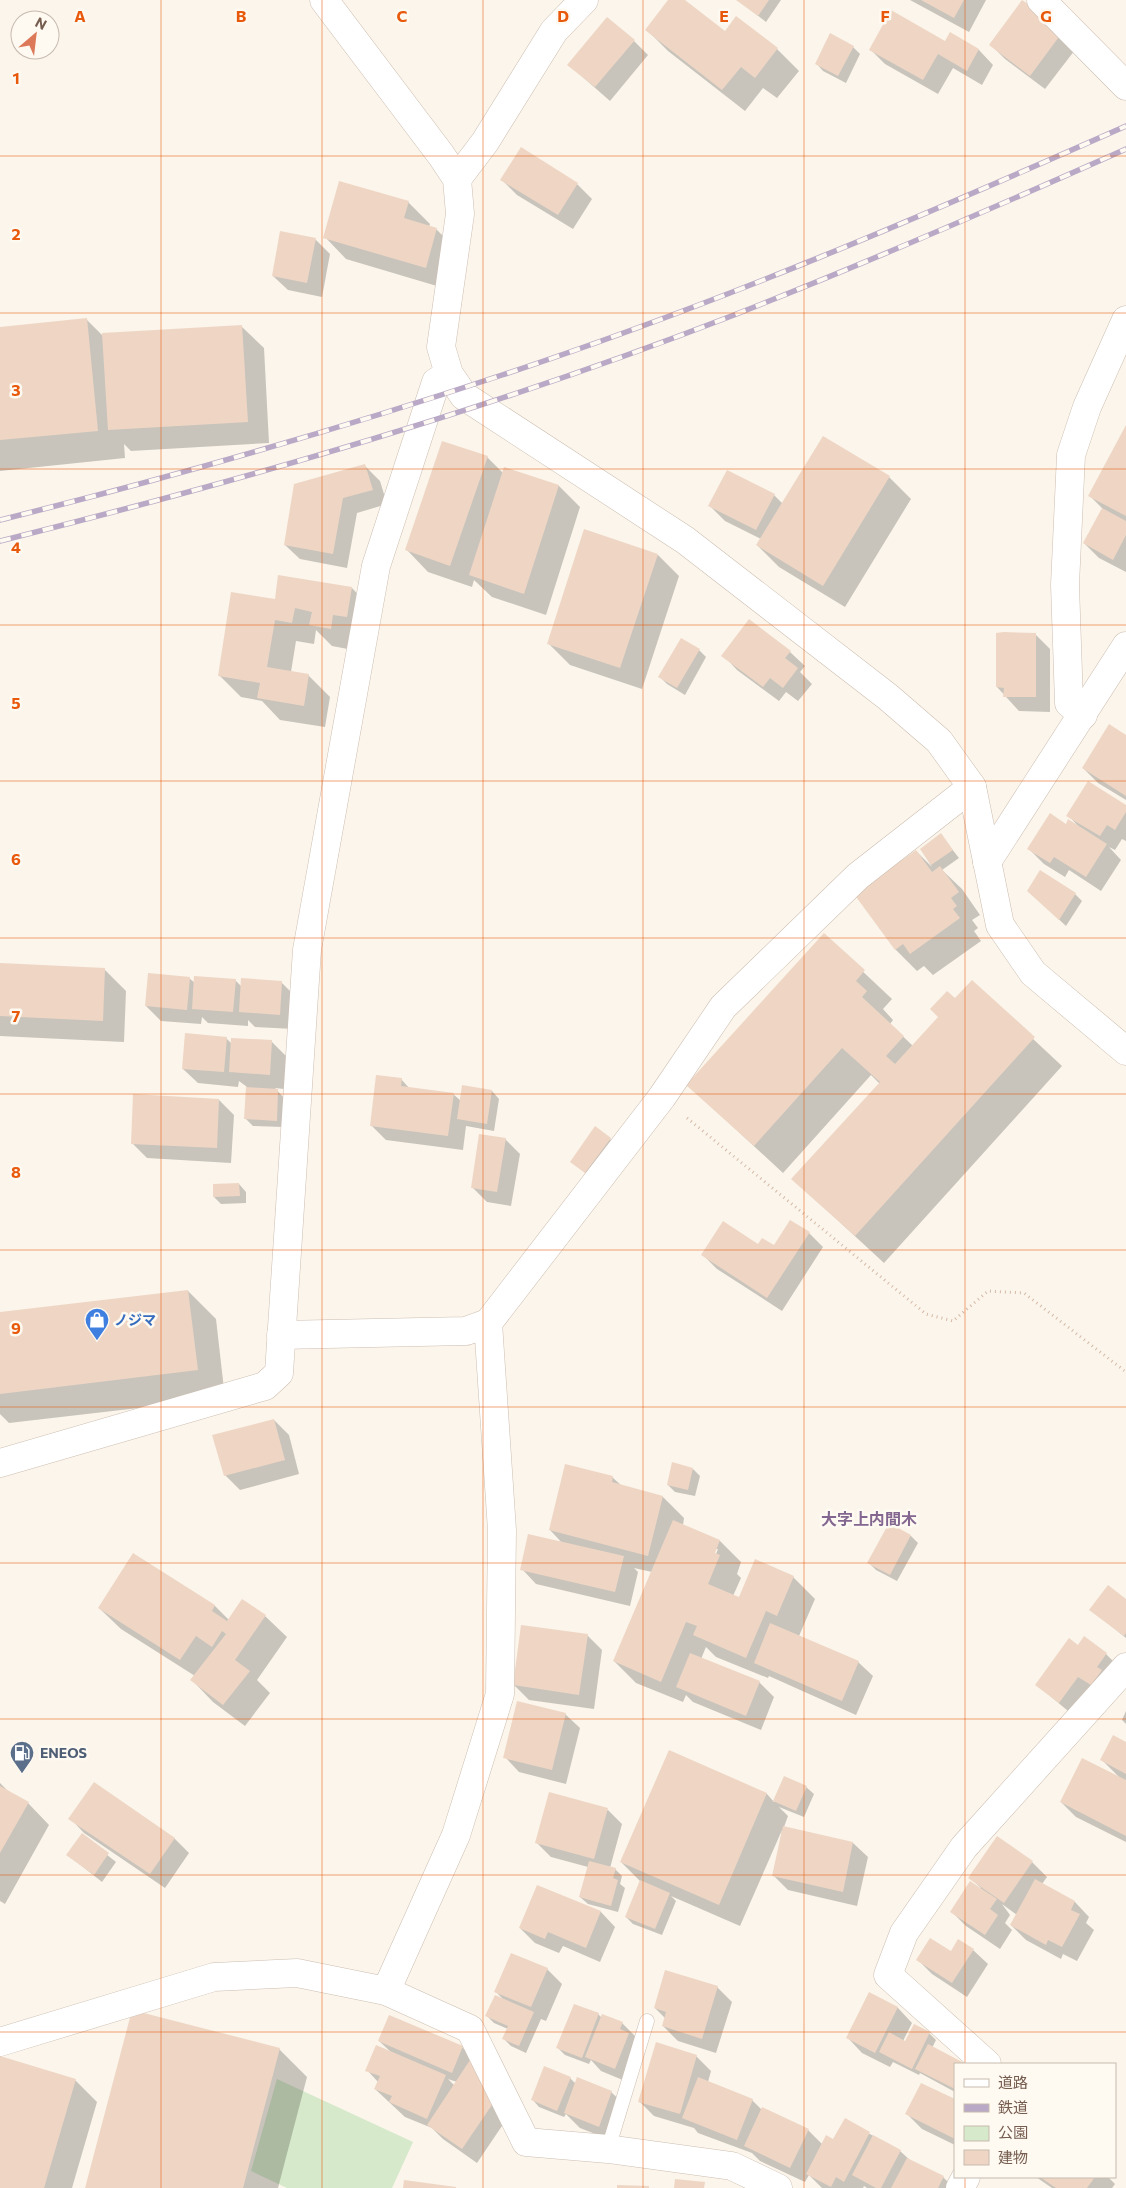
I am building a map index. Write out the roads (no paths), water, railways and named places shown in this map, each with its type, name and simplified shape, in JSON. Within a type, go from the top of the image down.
[{"type":"street","points":[[324,0],[457,179],[460,214],[441,347],[449,374],[464,396],[685,540],[888,697],[938,741],[972,787],[1000,925],[1033,973],[1126,1051]]},
{"type":"street","points":[[457,179],[485,142],[554,31],[584,0]]},
{"type":"street","points":[[1041,0],[1126,86]]},
{"type":"street","points":[[1083,715],[1070,703],[1069,693],[1065,585],[1071,455],[1087,407],[1126,320]]},
{"type":"street","points":[[0,1463],[265,1386],[279,1373],[309,940],[376,566],[436,382],[449,374]]},
{"type":"street","points":[[987,862],[1126,646]]},
{"type":"street","points":[[281,1335],[466,1331],[488,1323],[662,1097],[723,1007],[858,876],[972,787]]},
{"type":"street","points":[[386,1991],[456,1835],[500,1694],[502,1530],[488,1323]]},
{"type":"street","points":[[986,2063],[888,1975],[904,1933],[964,1847],[1126,1667]]},
{"type":"street","points":[[0,2042],[214,1977],[297,1973],[386,1991],[470,2029],[526,2142],[608,2149],[732,2166],[778,2188]]},
{"type":"lane","points":[[608,2149],[647,2021]]},
{"type":"railway","points":[[0,520],[190,470],[315,434],[582,348],[817,258],[1126,126]]},
{"type":"railway","points":[[0,541],[278,467],[370,440],[553,381],[734,315],[931,234],[1126,149]]},
{"type":"place","name":"ノジマ","points":[[97,1341]]},
{"type":"place","name":"ENEOS","points":[[22,1774]]},
{"type":"district","name":"大字上内間木","points":[[869,1519]]}]
